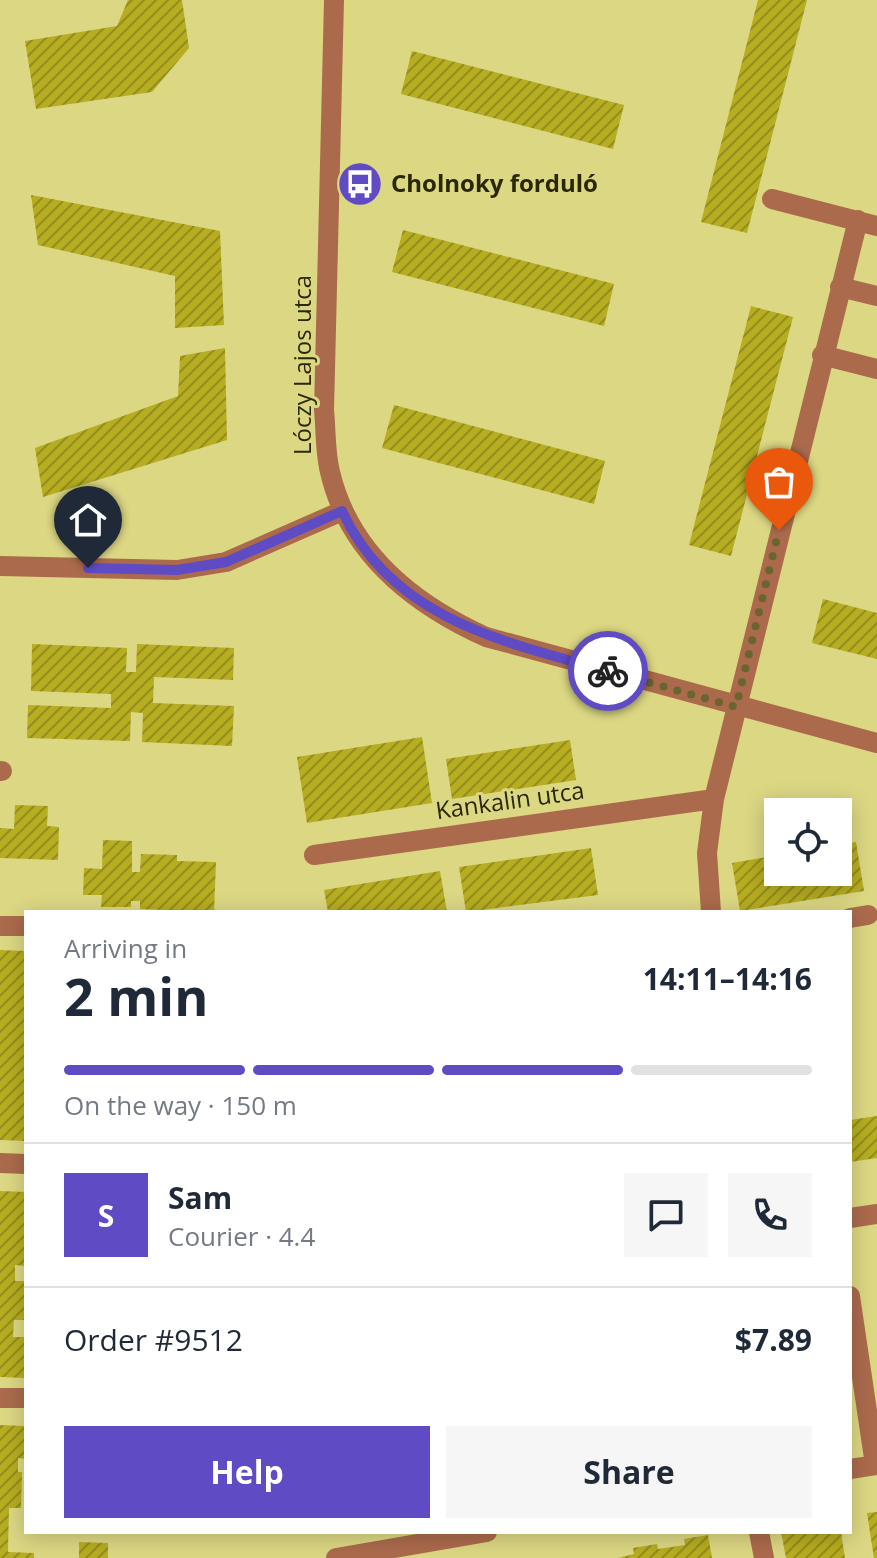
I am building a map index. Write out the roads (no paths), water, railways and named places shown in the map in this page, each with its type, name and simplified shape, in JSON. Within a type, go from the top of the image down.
[{"type":"street","name":"Lóczy Lajos utca","points":[[334,0],[324,410],[329,470],[352,532],[400,586],[455,624],[486,637],[877,743]]},
{"type":"street","points":[[711,910],[707,853],[714,799],[840,287],[867,223],[772,199]]},
{"type":"street","points":[[840,287],[877,296]]},
{"type":"street","points":[[822,355],[877,369]]},
{"type":"street","points":[[0,566],[177,570],[226,562],[342,511]]},
{"type":"street","name":"Kankalin utca","points":[[314,855],[714,799]]},
{"type":"street","points":[[0,926],[24,926]]},
{"type":"street","points":[[0,1163],[24,1164]]},
{"type":"street","points":[[852,1218],[877,1214]]},
{"type":"street","points":[[852,1309],[876,1465],[852,1469]]},
{"type":"street","points":[[0,1398],[24,1398]]},
{"type":"street","points":[[336,1558],[475,1534]]},
{"type":"street","points":[[759,1534],[764,1558]]},
{"type":"place","name":"Cholnoky forduló","points":[[360,184]]}]
